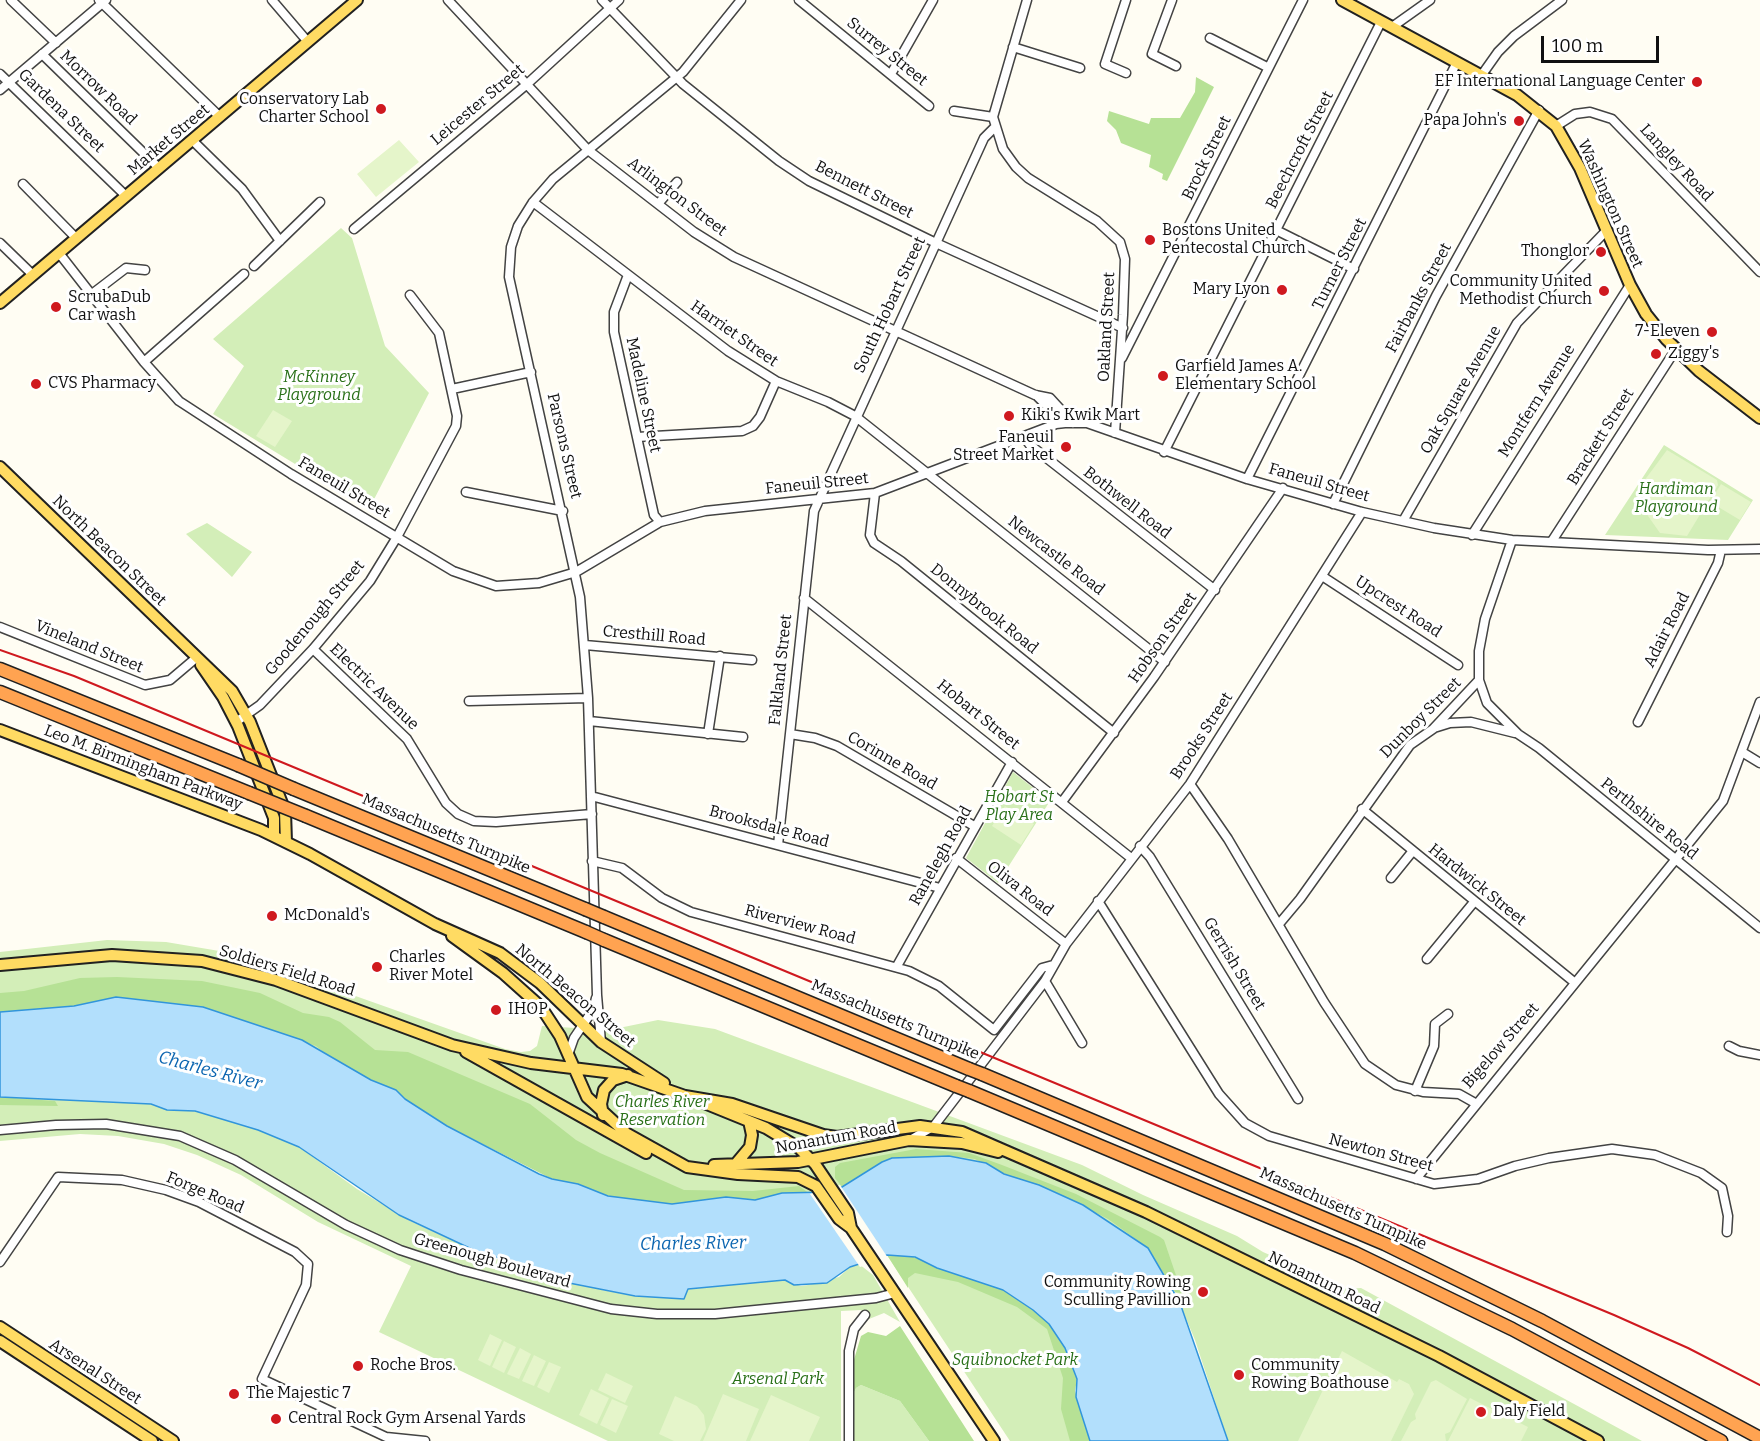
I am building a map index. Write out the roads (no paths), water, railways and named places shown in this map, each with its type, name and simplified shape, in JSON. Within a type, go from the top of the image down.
[{"type":"highway","name":"Massachusetts Turnpike","points":[[0,669],[585,909],[1385,1244],[1516,1308],[1760,1438]]},
{"type":"highway","points":[[0,692],[306,816],[1274,1218],[1408,1278],[1538,1342],[1721,1441]]},
{"type":"main road","name":"Market Street","points":[[0,303],[357,0]]},
{"type":"main road","name":"Washington Street","points":[[1342,0],[1517,95],[1539,110],[1556,126],[1580,168],[1630,285],[1650,319],[1676,349],[1721,390],[1760,418]]},
{"type":"main road","name":"North Beacon Street","points":[[0,467],[196,658],[222,679],[247,715],[286,813],[286,842]]},
{"type":"main road","name":"North Beacon Street","points":[[196,658],[236,722],[274,816],[274,836],[435,924],[511,960],[601,1042],[685,1096],[749,1121],[787,1139],[812,1160],[839,1219],[851,1228],[994,1441]]},
{"type":"main road","name":"Leo M. Birmingham Parkway","points":[[0,730],[274,836]]},
{"type":"main road","name":"North Beacon Street","points":[[435,924],[493,965],[531,997],[554,1025],[586,1097],[603,1115],[626,1133],[679,1165],[738,1174],[798,1178],[823,1186]]},
{"type":"main road","name":"Soldiers Field Road","points":[[0,965],[112,955],[202,961],[288,984],[452,1045],[516,1061],[628,1075],[685,1096]]},
{"type":"main road","name":"Soldiers Field Road","points":[[452,1045],[544,1094],[615,1138],[679,1165]]},
{"type":"main road","points":[[603,1115],[601,1104],[604,1090],[613,1080],[628,1075]]},
{"type":"main road","name":"Nonantum Road","points":[[685,1096],[732,1104],[830,1136],[891,1127],[934,1126],[975,1136],[1146,1212],[1353,1314],[1598,1441]]},
{"type":"main road","points":[[734,1166],[747,1153],[752,1143],[749,1121]]},
{"type":"main road","name":"Nonantum Road","points":[[679,1165],[734,1166],[812,1160],[909,1140],[962,1143],[1032,1162]]},
{"type":"main road","name":"Arsenal Street","points":[[0,1327],[146,1436]]},
{"type":"main road","name":"Arsenal Street","points":[[0,1341],[146,1436],[173,1441]]},
{"type":"street","points":[[11,0],[56,43]]},
{"type":"street","points":[[272,0],[308,42]]},
{"type":"street","name":"Arlington Street","points":[[448,0],[588,150],[694,232],[734,257],[1035,394],[1050,398],[1073,423]]},
{"type":"street","name":"Bennett Street","points":[[602,0],[677,77],[779,160],[809,181],[936,243],[1123,328]]},
{"type":"street","name":"Leicester Street","points":[[354,229],[526,85],[619,0]]},
{"type":"street","name":"Parsons Street","points":[[601,1042],[597,995],[585,645],[576,572],[509,277],[511,247],[518,226],[533,202],[553,179],[650,102],[677,77],[741,0]]},
{"type":"street","name":"Surrey Street","points":[[799,0],[929,106]]},
{"type":"street","points":[[891,74],[933,0]]},
{"type":"street","name":"Oakland Street","points":[[1027,0],[993,117],[995,127],[1003,149],[1028,178],[1097,221],[1120,242],[1125,259],[1123,328],[1115,433]]},
{"type":"street","points":[[1126,0],[1105,64],[1126,73]]},
{"type":"street","points":[[1172,0],[1152,54],[1176,66]]},
{"type":"street","name":"Brock Street","points":[[1121,362],[1303,0]]},
{"type":"street","points":[[1392,27],[1430,0]]},
{"type":"street","points":[[1481,76],[1498,52],[1514,36],[1562,0]]},
{"type":"street","points":[[0,90],[103,1],[220,117]]},
{"type":"street","name":"Beechcroft Street","points":[[1164,452],[1382,22]]},
{"type":"street","points":[[1210,38],[1268,67]]},
{"type":"street","points":[[1013,46],[1080,68]]},
{"type":"street","name":"Morrow Road","points":[[42,54],[159,168]]},
{"type":"street","name":"Turner Street","points":[[1246,479],[1457,62]]},
{"type":"street","name":"Gardena Street","points":[[0,74],[126,196]]},
{"type":"street","name":"Fairbanks Street","points":[[1333,504],[1436,296],[1539,110]]},
{"type":"street","points":[[954,111],[993,117]]},
{"type":"street","name":"Langley Road","points":[[1556,126],[1575,114],[1590,112],[1612,119],[1760,272]]},
{"type":"street","name":"South Hobart Street","points":[[819,499],[894,330],[984,138],[995,127]]},
{"type":"street","points":[[192,140],[242,189],[280,240]]},
{"type":"street","points":[[658,204],[677,182]]},
{"type":"street","points":[[23,184],[76,238]]},
{"type":"street","points":[[254,266],[320,202]]},
{"type":"street","name":"Harriet Street","points":[[533,202],[728,351],[776,381],[828,402],[855,416],[928,475]]},
{"type":"street","points":[[1276,230],[1354,269]]},
{"type":"street","name":"Oak Square Avenue","points":[[1403,521],[1517,323],[1607,230]]},
{"type":"street","points":[[0,243],[33,275]]},
{"type":"street","name":"Faneuil Street","points":[[59,253],[144,362],[171,394],[187,407],[288,472],[453,571],[496,586],[538,584],[576,572],[660,522],[705,510],[875,494],[1056,424],[1073,423],[1087,423],[1164,452],[1333,504],[1472,535],[1512,540],[1721,550],[1760,549]]},
{"type":"street","points":[[92,294],[126,268],[145,270]]},
{"type":"street","points":[[144,362],[244,274]]},
{"type":"street","name":"Madeline Street","points":[[628,275],[614,312],[614,332],[654,515],[660,522]]},
{"type":"street","name":"Montfern Avenue","points":[[1472,535],[1630,285]]},
{"type":"street","name":"Goodenough Street","points":[[236,722],[256,709],[313,649],[370,581],[397,537],[456,426],[458,416],[439,333],[410,295]]},
{"type":"street","name":"Brackett Street","points":[[1552,541],[1676,349]]},
{"type":"street","points":[[452,389],[531,372]]},
{"type":"street","points":[[637,437],[742,431],[753,426],[760,417],[776,381]]},
{"type":"street","name":"Arlington Street","points":[[1035,394],[1048,407],[1056,424]]},
{"type":"street","name":"Bothwell Road","points":[[1024,437],[1047,459],[1215,590]]},
{"type":"street","name":"Newcastle Road","points":[[928,475],[1165,662]]},
{"type":"street","name":"Hobson Street","points":[[1062,802],[1165,662],[1283,488]]},
{"type":"street","points":[[466,492],[563,511]]},
{"type":"street","name":"Donnybrook Road","points":[[875,494],[870,535],[874,543],[901,561],[1113,733]]},
{"type":"street","name":"Falkland Street","points":[[778,845],[813,514],[819,499]]},
{"type":"street","name":"Brooks Street","points":[[909,1140],[934,1126],[1045,981],[1066,944],[1190,784],[1362,512]]},
{"type":"street","name":"Dunboy Street","points":[[1279,924],[1410,745],[1432,729],[1479,680],[1479,651],[1485,619],[1512,540]]},
{"type":"street","name":"Adair Road","points":[[1638,722],[1718,563],[1721,550]]},
{"type":"street","name":"Upcrest Road","points":[[1322,576],[1458,665]]},
{"type":"street","name":"Hobart Street","points":[[804,598],[1131,858]]},
{"type":"street","name":"Vineland Street","points":[[0,627],[145,685],[170,680],[196,658]]},
{"type":"street","name":"Cresthill Road","points":[[585,645],[752,660]]},
{"type":"street","name":"Electric Avenue","points":[[313,649],[407,739],[446,803],[458,814],[474,821],[496,822],[592,814]]},
{"type":"street","name":"Cresthill Road","points":[[708,734],[720,656]]},
{"type":"street","name":"Perthshire Road","points":[[1479,680],[1487,703],[1518,734],[1539,748],[1760,928]]},
{"type":"street","points":[[470,701],[588,698]]},
{"type":"street","name":"Bigelow Street","points":[[1190,784],[1228,839],[1360,1057],[1387,1080],[1415,1091],[1454,1093],[1468,1097],[1475,1103],[1723,801],[1760,702]]},
{"type":"street","points":[[589,721],[743,738]]},
{"type":"street","name":"Perthshire Road","points":[[1432,729],[1450,723],[1471,722],[1495,726],[1518,734]]},
{"type":"street","name":"Corinne Road","points":[[790,734],[815,738],[837,746],[974,826]]},
{"type":"street","points":[[1742,752],[1760,763]]},
{"type":"street","name":"Ranelegh Road","points":[[897,966],[1012,762]]},
{"type":"street","name":"Brooksdale Road","points":[[591,796],[940,888]]},
{"type":"street","name":"Hardwick Street","points":[[1362,809],[1574,982]]},
{"type":"street","name":"Gerrish Street","points":[[1140,846],[1150,857],[1298,1099]]},
{"type":"street","points":[[1391,878],[1412,852]]},
{"type":"street","name":"Oliva Road","points":[[956,858],[1066,944]]},
{"type":"street","name":"Riverview Road","points":[[592,861],[622,868],[662,898],[691,912],[897,966],[935,984],[994,1030]]},
{"type":"street","name":"Newton Street","points":[[1098,902],[1207,1076],[1233,1113],[1245,1123],[1269,1136],[1434,1184],[1453,1184],[1478,1179],[1515,1166],[1549,1158],[1612,1149],[1637,1151],[1664,1157],[1701,1173],[1722,1188],[1727,1205],[1727,1232]]},
{"type":"street","points":[[1427,959],[1474,902]]},
{"type":"street","name":"Brooks Street","points":[[994,1030],[1042,968],[1053,965]]},
{"type":"street","points":[[1045,981],[1082,1043]]},
{"type":"street","name":"Parsons Street","points":[[568,1055],[583,1024],[593,1010],[597,995]]},
{"type":"street","points":[[1415,1091],[1434,1046],[1435,1024],[1448,1014]]},
{"type":"street","points":[[1729,1046],[1739,1051],[1760,1055]]},
{"type":"street","points":[[1416,1179],[1475,1103]]},
{"type":"street","name":"Greenough Boulevard","points":[[0,1130],[97,1124],[124,1125],[180,1137],[235,1160],[337,1220],[400,1250],[461,1270],[611,1309],[657,1314],[715,1314],[876,1298],[895,1293]]},
{"type":"street","name":"Forge Road","points":[[0,1262],[58,1178],[122,1180],[166,1190],[199,1202],[295,1252],[308,1264],[306,1285],[262,1379],[393,1439]]},
{"type":"street","points":[[849,1441],[849,1351],[854,1329],[865,1315]]},
{"type":"street","points":[[393,1439],[425,1441]]},
{"type":"water","name":"Charles River","points":[[116,997],[203,1007],[302,1040],[371,1080],[396,1090],[405,1099],[447,1126],[539,1174],[578,1184],[608,1196],[672,1204],[726,1197],[755,1200],[782,1193],[827,1192],[842,1187],[892,1158],[949,1156],[986,1163],[1004,1174],[1039,1185],[1083,1205],[1148,1248],[1180,1303],[1228,1441],[1090,1441],[1076,1397],[1077,1379],[1065,1348],[1049,1324],[1003,1290],[937,1268],[915,1257],[887,1255],[850,1267],[827,1283],[794,1285],[785,1280],[688,1289],[684,1299],[635,1296],[564,1282],[554,1274],[478,1252],[399,1215],[299,1147],[258,1130],[195,1111],[167,1110],[151,1104],[0,1097],[0,1012],[74,1006]]},
{"type":"railway","points":[[0,650],[74,676],[1614,1315],[1688,1348],[1760,1385]]},
{"type":"place","name":"EF International Language Center","points":[[1697,82]]},
{"type":"place","name":"Conservatory Lab Charter School","points":[[381,109]]},
{"type":"place","name":"Papa John's","points":[[1519,121]]},
{"type":"place","name":"Bostons United Pentecostal Church","points":[[1150,240]]},
{"type":"place","name":"Thonglor","points":[[1601,252]]},
{"type":"place","name":"Mary Lyon","points":[[1282,290]]},
{"type":"place","name":"Community United Methodist Church","points":[[1604,291]]},
{"type":"place","name":"ScrubaDub Car wash","points":[[56,307]]},
{"type":"place","name":"7-Eleven","points":[[1712,332]]},
{"type":"place","name":"Ziggy's","points":[[1656,354]]},
{"type":"place","name":"Garfield James A. Elementary School","points":[[1163,376]]},
{"type":"place","name":"CVS Pharmacy","points":[[36,384]]},
{"type":"place","name":"Kiki's Kwik Mart","points":[[1009,416]]},
{"type":"place","name":"Faneuil Street Market","points":[[1066,447]]},
{"type":"place","name":"McDonald's","points":[[272,916]]},
{"type":"place","name":"Charles River Motel","points":[[377,967]]},
{"type":"place","name":"IHOP","points":[[496,1010]]},
{"type":"place","name":"Community Rowing Sculling Pavillion","points":[[1203,1292]]},
{"type":"place","name":"Roche Bros.","points":[[358,1366]]},
{"type":"place","name":"Community Rowing Boathouse","points":[[1239,1375]]},
{"type":"place","name":"The Majestic 7","points":[[234,1394]]},
{"type":"place","name":"Daly Field","points":[[1481,1412]]},
{"type":"place","name":"Central Rock Gym Arsenal Yards","points":[[276,1419]]},
{"type":"park label","name":"McKinney Playground","points":[[319,387]]},
{"type":"park label","name":"Hardiman Playground","points":[[1676,499]]},
{"type":"park label","name":"Hobart St Play Area","points":[[1019,807]]},
{"type":"park label","name":"Charles River Reservation","points":[[662,1112]]},
{"type":"park label","name":"Squibnocket Park","points":[[1015,1361]]},
{"type":"park label","name":"Arsenal Park","points":[[778,1380]]}]
